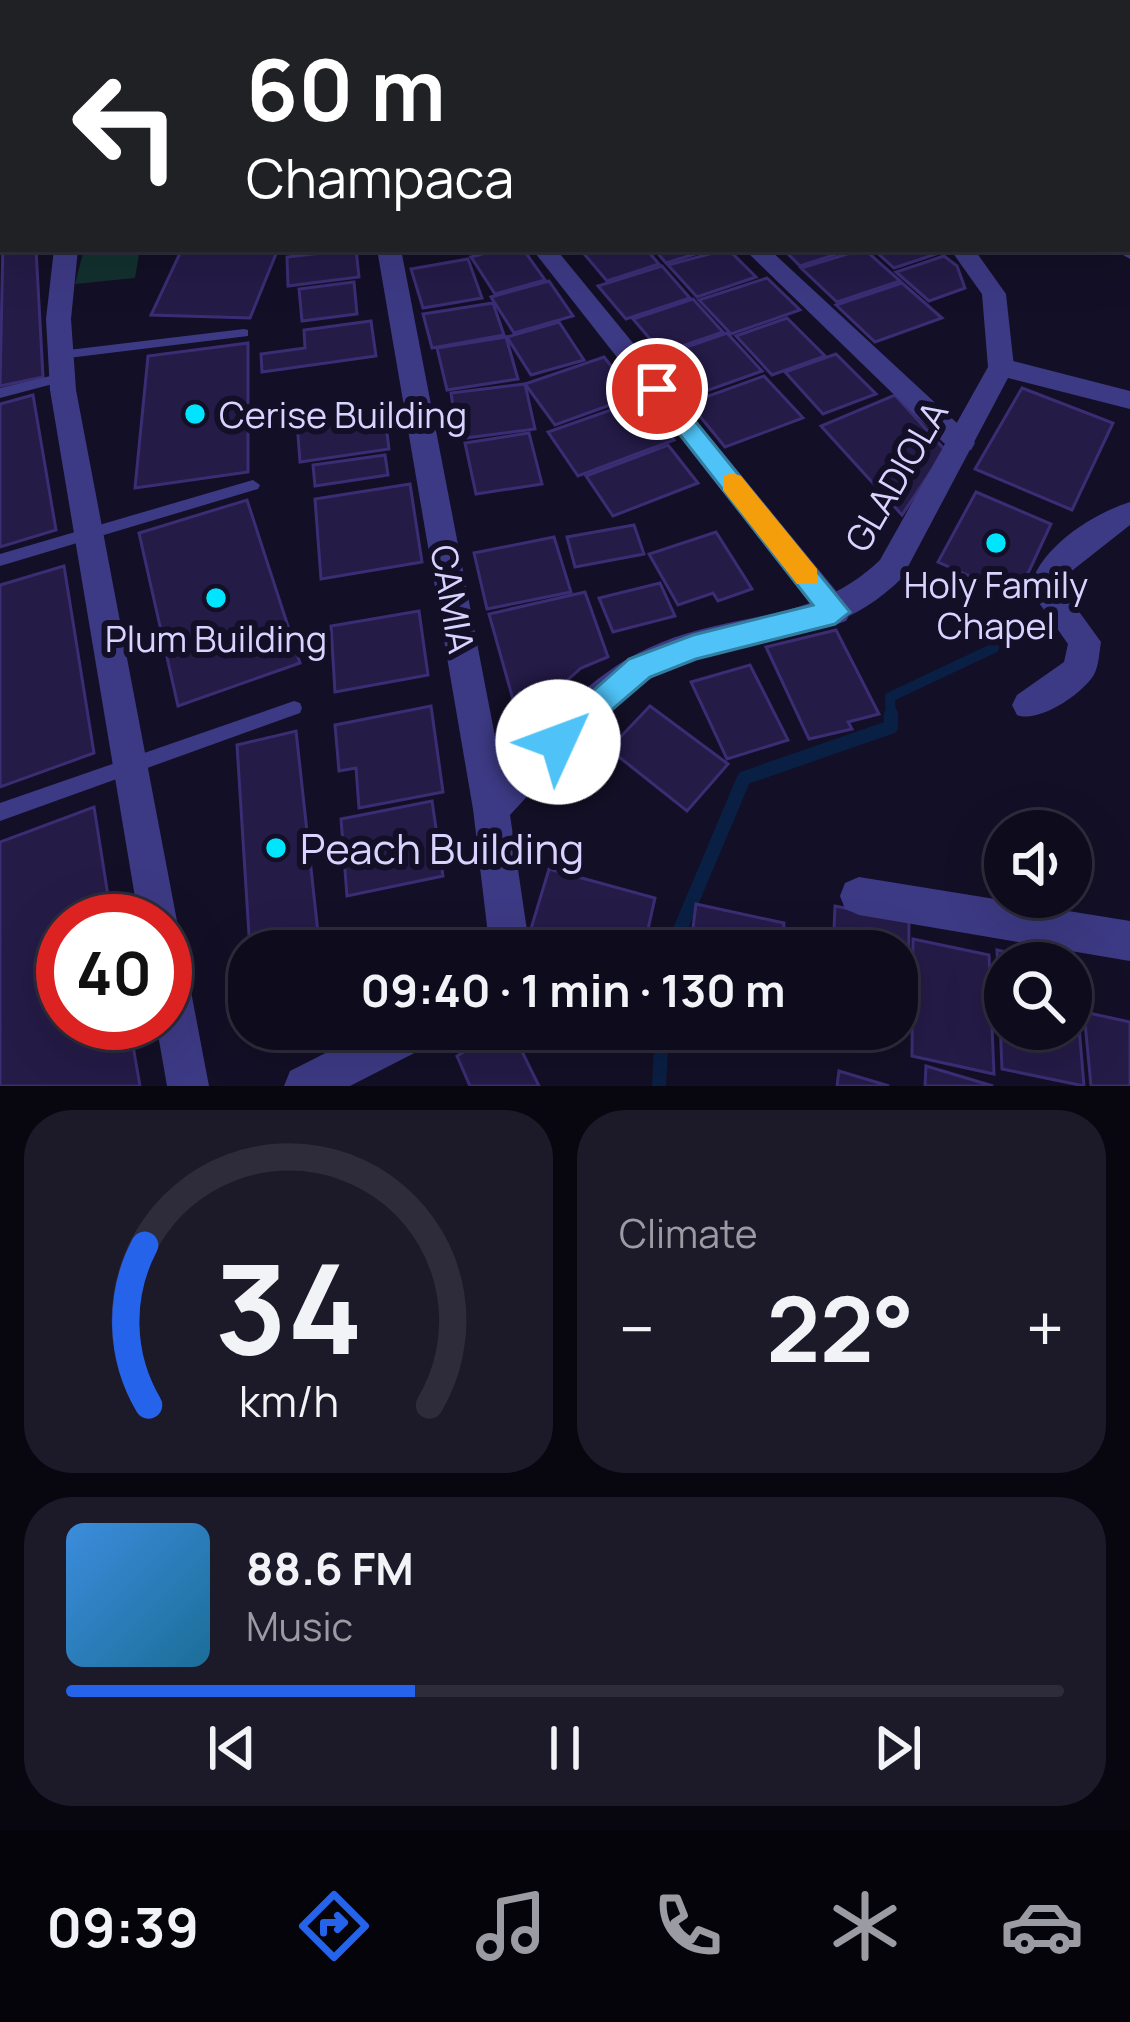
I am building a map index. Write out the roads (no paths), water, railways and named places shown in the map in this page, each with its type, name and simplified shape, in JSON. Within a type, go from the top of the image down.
[{"type":"street","points":[[65,252],[59,279],[62,366],[153,894]]},
{"type":"street","name":"CAMIA","points":[[390,252],[491,809],[508,930]]},
{"type":"street","points":[[546,252],[835,612]]},
{"type":"street","points":[[759,252],[961,442]]},
{"type":"street","points":[[964,252],[994,294],[1001,367],[1103,389],[1130,400]]},
{"type":"street","name":"GLADIOLA","points":[[491,809],[639,668],[693,647],[835,612],[871,595],[891,569],[1001,367]]},
{"type":"street","points":[[1030,705],[1079,670],[1085,642],[1046,590],[1049,571],[1116,518],[1130,513]]},
{"type":"street","points":[[859,896],[1130,941]]},
{"type":"street","points":[[181,1050],[188,1086]]},
{"type":"street","points":[[305,1086],[376,1050]]},
{"type":"lane","points":[[0,393],[62,366],[244,333]]},
{"type":"lane","points":[[0,560],[89,538],[253,485]]},
{"type":"lane","points":[[0,812],[294,708]]},
{"type":"waterway","points":[[891,717],[890,697],[994,648]]},
{"type":"waterway","points":[[680,930],[744,778],[891,727],[891,717]]},
{"type":"waterway","points":[[659,1086],[661,1050]]},
{"type":"place","name":"Cerise Building","points":[[195,414]]},
{"type":"place","name":"Holy Family Chapel","points":[[996,543]]},
{"type":"place","name":"Plum Building","points":[[216,598]]},
{"type":"place","name":"Peach Building","points":[[276,848]]}]
